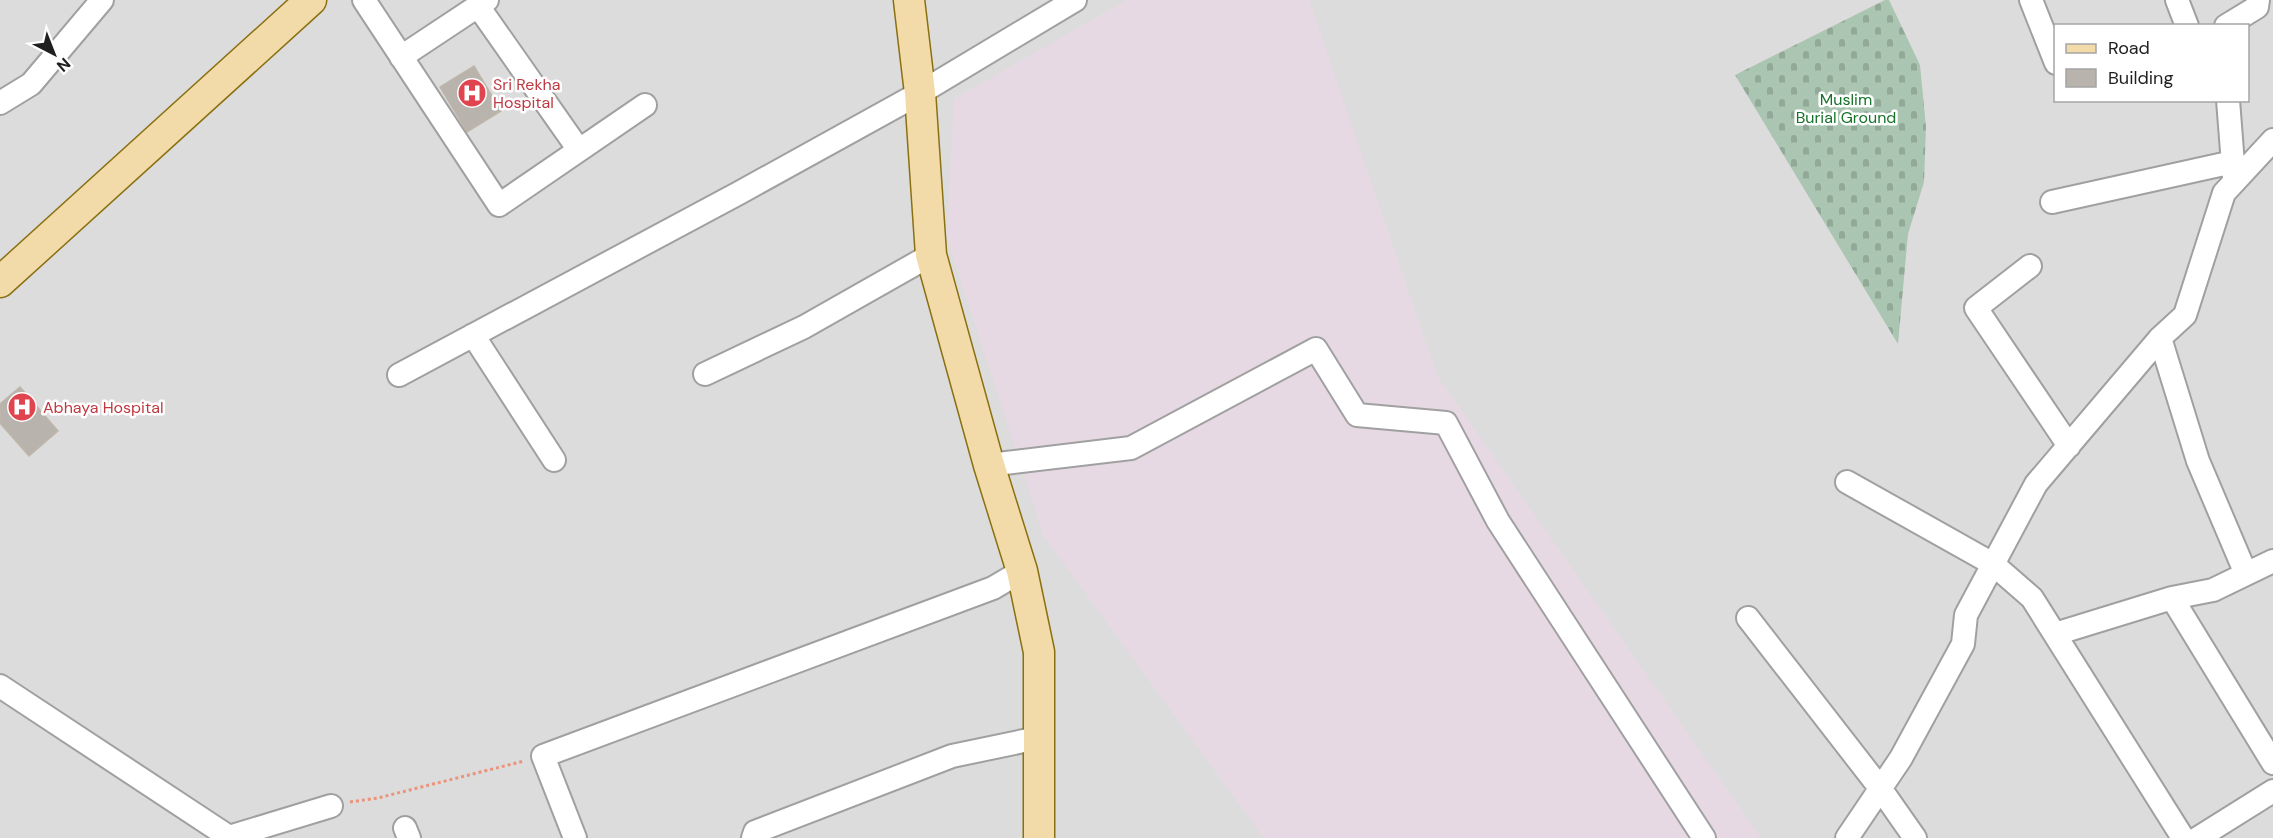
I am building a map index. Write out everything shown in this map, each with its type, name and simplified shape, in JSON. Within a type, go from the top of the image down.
[{"type":"main road","points":[[0,282],[311,0]]},
{"type":"main road","points":[[909,0],[920,93],[931,255],[989,465],[1022,571],[1039,652],[1039,838]]},
{"type":"street","points":[[0,103],[31,84],[102,0]]},
{"type":"street","points":[[364,0],[499,205],[645,105]]},
{"type":"street","points":[[399,375],[920,93],[1075,0]]},
{"type":"street","points":[[2031,0],[2054,60]]},
{"type":"street","points":[[2177,0],[2186,24]]},
{"type":"street","points":[[2229,24],[2257,7],[2258,0]]},
{"type":"street","points":[[401,57],[483,3],[579,150]]},
{"type":"street","points":[[2228,102],[2234,172]]},
{"type":"street","points":[[1853,835],[1901,758],[1963,644],[1966,615],[2036,484],[2160,338],[2185,315],[2224,193],[2234,172],[2273,140]]},
{"type":"street","points":[[2052,202],[2234,172]]},
{"type":"street","points":[[705,374],[804,327],[931,255]]},
{"type":"street","points":[[2030,266],[1976,308],[2069,446]]},
{"type":"street","points":[[473,335],[554,460]]},
{"type":"street","points":[[2160,338],[2198,461],[2246,574]]},
{"type":"street","points":[[989,465],[1131,448],[1316,349],[1357,415],[1446,423],[1498,521],[1704,838]]},
{"type":"street","points":[[1847,482],[1993,564],[2032,598],[2183,838]]},
{"type":"street","points":[[2055,634],[2172,598],[2213,590],[2273,561]]},
{"type":"street","points":[[575,838],[543,756],[993,588],[1022,571]]},
{"type":"street","points":[[2172,598],[2273,763]]},
{"type":"street","points":[[1748,618],[1881,788],[1915,838]]},
{"type":"street","points":[[0,686],[229,837],[331,806]]},
{"type":"street","points":[[753,838],[755,832],[952,756],[1038,738]]},
{"type":"street","points":[[2198,838],[2273,791]]},
{"type":"path","points":[[331,806],[378,798],[543,756]]},
{"type":"shaded area","points":[[0,0],[2273,0],[2273,838],[0,838]]},
{"type":"shaded area","points":[[1127,0],[1309,0],[1437,376],[1761,838],[1264,838],[1044,536],[947,238],[954,99]]},
{"type":"green space","name":"Muslim Burial Ground","points":[[1889,0],[1920,65],[1926,127],[1924,182],[1908,234],[1898,344],[1735,75]]},
{"type":"building","points":[[474,66],[501,111],[467,132],[440,87]]},
{"type":"building","points":[[20,387],[58,431],[29,456],[0,423],[0,404]]},
{"type":"place","name":"Sri Rekha Hospital","points":[[472,93]]},
{"type":"place","name":"Abhaya Hospital","points":[[22,407]]}]
